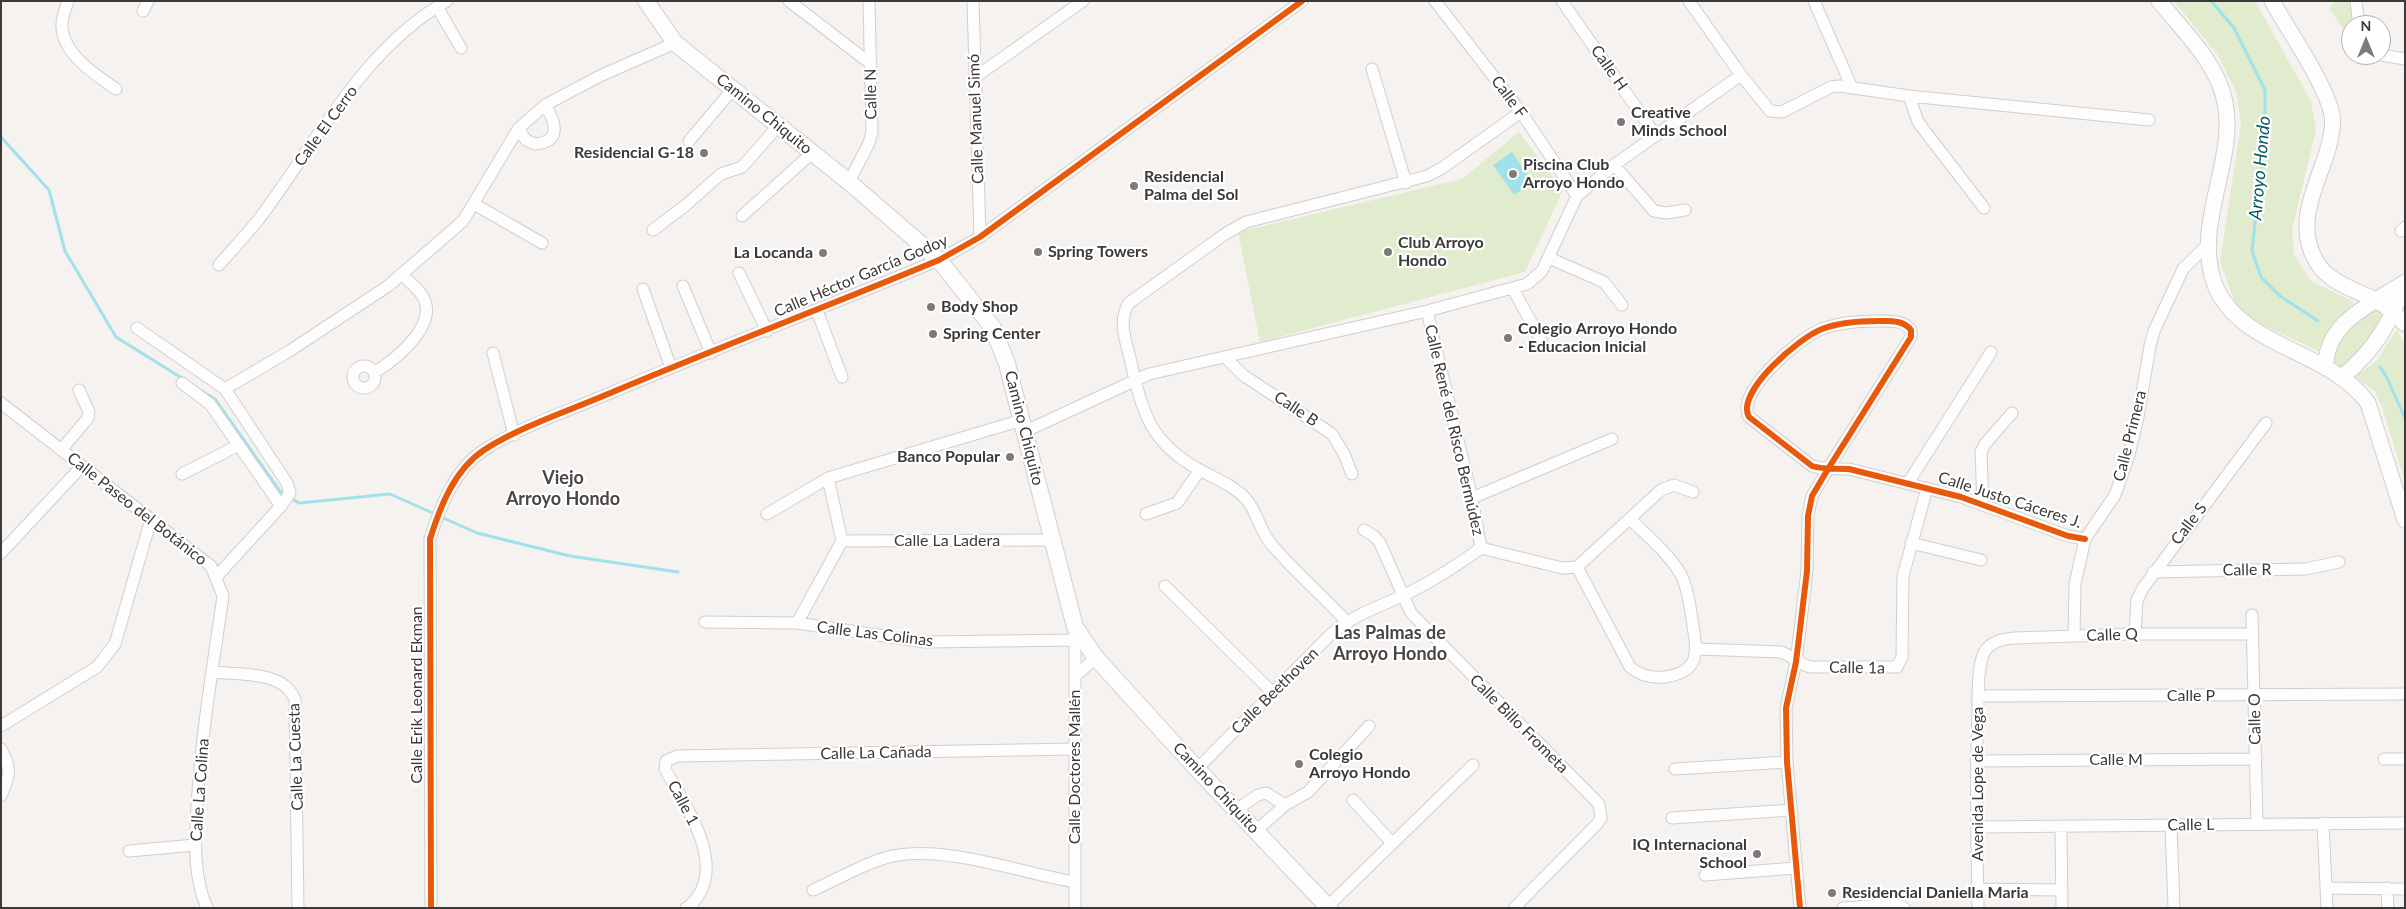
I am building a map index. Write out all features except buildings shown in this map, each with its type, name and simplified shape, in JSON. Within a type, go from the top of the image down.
[{"type":"main road","name":"Camino Chiquito","points":[[646,1],[675,43],[849,182],[938,260],[993,328],[1008,364],[1075,633],[1197,769],[1327,907]]},
{"type":"street","points":[[68,1],[62,20],[64,39],[80,60],[116,89]]},
{"type":"street","points":[[789,1],[871,64]]},
{"type":"street","name":"Calle N","points":[[849,182],[869,143],[872,132],[869,1]]},
{"type":"street","name":"Calle Manuel Simó","points":[[973,1],[980,237]]},
{"type":"street","points":[[974,78],[1083,1]]},
{"type":"street","name":"Calle Héctor García Godoy","points":[[452,486],[467,466],[483,451],[514,434],[938,260],[980,237],[1302,1]]},
{"type":"street","name":"Calle F","points":[[1436,1],[1521,112],[1577,196]]},
{"type":"street","name":"Calle H","points":[[1562,1],[1656,136]]},
{"type":"street","points":[[1690,1],[1741,75],[1770,111],[1782,112],[1831,87],[1840,86],[1910,96],[2149,120]]},
{"type":"street","points":[[1814,1],[1852,88]]},
{"type":"street","points":[[2159,1],[2207,60],[2225,101],[2228,126],[2211,221],[2209,243],[2210,264],[2216,285],[2227,305],[2246,325],[2342,377],[2357,388],[2368,403],[2405,520]]},
{"type":"street","points":[[2272,1],[2326,95],[2332,116],[2332,134],[2306,215],[2305,230],[2308,244],[2324,272],[2355,291],[2376,300],[2394,312],[2405,324]]},
{"type":"street","points":[[2356,1],[2358,15]]},
{"type":"street","points":[[442,4],[461,48]]},
{"type":"street","name":"Calle El Cerro","points":[[219,265],[258,220],[331,116],[370,68],[404,31],[442,4]]},
{"type":"street","points":[[225,389],[365,302],[463,221],[518,129],[545,106],[602,75],[675,43]]},
{"type":"street","points":[[2391,56],[2405,59]]},
{"type":"street","points":[[1372,68],[1406,183]]},
{"type":"street","points":[[767,514],[828,478],[1024,425],[1135,379],[1427,311],[1513,290],[1527,284],[1542,270],[1549,258],[1577,196],[1614,165],[1741,75]]},
{"type":"street","points":[[689,142],[733,89]]},
{"type":"street","points":[[1910,96],[1918,122],[1984,208]]},
{"type":"street","points":[[518,129],[526,140],[535,144],[548,141],[553,136],[555,129],[554,121],[545,106]]},
{"type":"street","points":[[1346,621],[1272,545],[1251,505],[1241,494],[1169,450],[1151,429],[1135,379],[1123,331],[1125,310],[1129,303],[1217,240],[1246,222],[1260,217],[1406,183],[1442,168],[1521,112]]},
{"type":"street","points":[[653,230],[686,205],[721,174],[742,167],[778,126]]},
{"type":"street","points":[[742,216],[812,153]]},
{"type":"street","points":[[1614,165],[1654,210],[1666,213],[1686,210]]},
{"type":"street","points":[[474,204],[542,242]]},
{"type":"street","name":"Calle Primera","points":[[2074,636],[2074,584],[2085,539],[2115,495],[2129,455],[2138,418],[2150,346],[2158,320],[2183,269],[2209,243]]},
{"type":"street","points":[[1549,258],[1604,282],[1622,305]]},
{"type":"street","points":[[739,273],[767,331]]},
{"type":"street","points":[[375,372],[403,351],[423,326],[426,312],[423,297],[401,274]]},
{"type":"street","points":[[2326,368],[2327,354],[2336,333],[2353,315],[2405,282]]},
{"type":"street","points":[[2342,377],[2364,358],[2374,345],[2394,312],[2405,282]]},
{"type":"street","points":[[683,286],[711,352]]},
{"type":"street","points":[[644,289],[671,368]]},
{"type":"street","points":[[1513,290],[1542,342]]},
{"type":"street","points":[[818,310],[842,377]]},
{"type":"street","name":"Calle René del Risco Bermúdez","points":[[1427,311],[1472,498],[1481,548]]},
{"type":"street","name":"Calle Justo Cáceres J.","points":[[1828,469],[1911,337],[1908,326],[1894,320],[1843,323],[1822,329],[1802,339],[1782,355],[1749,397],[1746,412],[1754,423],[1812,466],[1828,469],[1849,469],[1927,488],[1983,504],[2060,533],[2085,539]]},
{"type":"street","points":[[137,328],[225,389],[287,483],[290,493],[281,506],[217,576]]},
{"type":"street","points":[[1908,483],[1991,352]]},
{"type":"street","points":[[493,353],[514,434]]},
{"type":"street","name":"Calle B","points":[[1225,358],[1243,375],[1332,434],[1339,444],[1352,474]]},
{"type":"street","points":[[182,383],[210,404],[281,506]]},
{"type":"street","points":[[61,450],[89,415],[79,390]]},
{"type":"street","name":"Calle Paseo del Botánico","points":[[1,403],[211,566],[217,576],[223,596],[212,672]]},
{"type":"street","points":[[1983,504],[1980,452],[2012,414]]},
{"type":"street","name":"Calle S","points":[[2135,634],[2137,600],[2153,572],[2266,423]]},
{"type":"street","points":[[1472,498],[1612,440]]},
{"type":"street","points":[[182,474],[239,445]]},
{"type":"street","points":[[1,553],[82,466]]},
{"type":"street","points":[[1800,908],[1787,762],[1786,708],[1796,662],[1807,571],[1808,516],[1812,496],[1828,469]]},
{"type":"street","points":[[1146,514],[1180,502],[1200,470]]},
{"type":"street","points":[[797,623],[842,541],[828,478]]},
{"type":"street","name":"Calle Erik Leonard Ekman","points":[[431,908],[430,539],[439,510],[452,486]]},
{"type":"street","points":[[1481,548],[1562,568],[1577,567],[1665,488],[1678,486],[1693,492]]},
{"type":"street","name":"Calle 1a","points":[[1697,649],[1781,652],[1788,654],[1796,662],[1812,667],[1892,668],[1900,664],[1902,657],[1902,590],[1911,543],[1927,488]]},
{"type":"street","points":[[1,726],[97,667],[115,644],[151,518]]},
{"type":"street","points":[[1577,567],[1626,660],[1635,671],[1648,676],[1660,677],[1681,673],[1694,661],[1697,649],[1688,592],[1682,576],[1630,519]]},
{"type":"street","name":"Calle Billo Frometa","points":[[1364,530],[1374,536],[1380,543],[1411,613],[1600,804],[1601,818],[1597,824],[1514,908]]},
{"type":"street","name":"Calle La Ladera","points":[[842,541],[1052,540]]},
{"type":"street","points":[[1911,543],[1982,560]]},
{"type":"street","name":"Calle Beethoven","points":[[1197,769],[1346,621],[1446,573],[1481,548]]},
{"type":"street","name":"Calle R","points":[[2153,572],[2305,569],[2339,562]]},
{"type":"street","points":[[1164,586],[1273,693]]},
{"type":"street","name":"Calle O","points":[[2252,614],[2257,824]]},
{"type":"street","name":"Calle Las Colinas","points":[[705,622],[797,623],[925,642],[1075,633]]},
{"type":"street","name":"Calle Doctores Mallén","points":[[1075,633],[1075,908]]},
{"type":"street","name":"Calle Q","points":[[1982,660],[1985,651],[1997,641],[2015,638],[2135,634],[2253,634]]},
{"type":"street","points":[[1075,676],[1096,658]]},
{"type":"street","name":"Avenida Lope de Vega","points":[[1978,908],[1976,761],[1978,696],[1982,660]]},
{"type":"street","name":"Calle La Colina","points":[[207,908],[202,897],[195,845],[199,769],[212,672]]},
{"type":"street","name":"Calle La Cuesta","points":[[212,672],[268,678],[287,687],[295,700],[298,908]]},
{"type":"street","name":"Calle P","points":[[1978,696],[2405,694]]},
{"type":"street","points":[[1256,831],[1285,805],[1308,792],[1369,726]]},
{"type":"street","points":[[1,749],[10,772],[1,796]]},
{"type":"street","name":"Calle La Cañada","points":[[676,756],[1075,749]]},
{"type":"street","name":"Calle 1","points":[[676,756],[666,761],[665,769],[694,820],[705,855],[706,870],[704,884],[697,899],[686,908]]},
{"type":"street","name":"Calle M","points":[[1976,761],[2256,759]]},
{"type":"street","points":[[2384,759],[2405,759]]},
{"type":"street","points":[[1675,769],[1787,762]]},
{"type":"street","points":[[1327,907],[1473,765]]},
{"type":"street","points":[[1236,810],[1258,795],[1266,793],[1285,805]]},
{"type":"street","points":[[1352,800],[1392,843]]},
{"type":"street","points":[[1672,818],[1791,810]]},
{"type":"street","points":[[2323,823],[2327,908]]},
{"type":"street","name":"Calle L","points":[[1977,827],[2061,828],[2405,823]]},
{"type":"street","points":[[2171,825],[2174,908]]},
{"type":"street","points":[[2061,828],[2062,908]]},
{"type":"street","points":[[129,851],[195,845]]},
{"type":"street","points":[[813,890],[897,855],[920,854],[993,863],[1041,876],[1075,882]]},
{"type":"street","points":[[1705,875],[1796,868]]},
{"type":"street","points":[[2326,888],[2405,889]]},
{"type":"street","points":[[2387,888],[2388,908]]},
{"type":"street","points":[[1978,889],[2062,890]]},
{"type":"street","points":[[1843,908],[1896,904],[1904,908]]},
{"type":"green space","points":[[2174,1],[2255,1],[2311,101],[2316,130],[2292,230],[2294,255],[2311,281],[2354,302],[2333,325],[2323,353],[2258,323],[2236,306],[2220,261],[2241,125],[2237,94],[2217,54]]},
{"type":"green space","points":[[2335,1],[2352,1],[2354,15],[2341,15],[2341,26],[2329,8]]},
{"type":"green space","name":"Club Arroyo Hondo","points":[[1519,132],[1563,190],[1525,272],[1260,342],[1238,232],[1462,179]]},
{"type":"green space","points":[[2375,307],[2389,316],[2344,370],[2331,364],[2341,333]]},
{"type":"green space","points":[[2397,329],[2405,345],[2405,482],[2383,410],[2375,391],[2355,377],[2377,360]]},
{"type":"water","name":"Piscina Club Arroyo Hondo","points":[[1512,152],[1532,182],[1514,195],[1493,165]]},
{"type":"waterway","name":"Arroyo Hondo","points":[[2211,1],[2234,28],[2265,90],[2265,133],[2252,251],[2261,277],[2280,296],[2318,321]]},
{"type":"waterway","points":[[1,137],[49,190],[65,251],[116,337],[185,380]]},
{"type":"waterway","name":"Arroyo Hondo","points":[[2380,367],[2405,418]]},
{"type":"waterway","points":[[198,389],[215,399],[280,491],[285,495]]},
{"type":"waterway","points":[[291,498],[299,503],[390,494],[435,514]]},
{"type":"waterway","points":[[441,517],[477,533],[570,556],[678,572]]},
{"type":"cycle path","points":[[431,908],[430,539],[438,514],[449,490],[473,458],[514,433],[939,260],[980,237],[1302,1]]},
{"type":"cycle path","points":[[1800,908],[1787,762],[1786,708],[1796,662],[1807,571],[1808,516],[1812,496],[1828,469],[1911,337],[1911,330],[1904,324],[1888,321],[1850,322],[1822,329],[1799,343],[1760,380],[1751,394],[1747,406],[1749,417],[1812,466],[1826,468],[1830,469],[1849,469],[1961,497],[2068,536],[2085,539]]},
{"type":"place","name":"Creative Minds School","points":[[1621,122]]},
{"type":"place","name":"Residencial G-18","points":[[704,153]]},
{"type":"place","name":"Piscina Club Arroyo Hondo","points":[[1513,174]]},
{"type":"place","name":"Residencial Palma del Sol","points":[[1134,186]]},
{"type":"place","name":"Spring Towers","points":[[1038,252]]},
{"type":"place","name":"Club Arroyo Hondo","points":[[1388,252]]},
{"type":"place","name":"La Locanda","points":[[823,253]]},
{"type":"place","name":"Body Shop","points":[[931,307]]},
{"type":"place","name":"Spring Center","points":[[933,334]]},
{"type":"place","name":"Colegio Arroyo Hondo - Educacion Inicial","points":[[1508,338]]},
{"type":"place","name":"Banco Popular","points":[[1010,457]]},
{"type":"place","name":"Colegio Arroyo Hondo","points":[[1299,764]]},
{"type":"place","name":"IQ Internacional School","points":[[1757,854]]},
{"type":"place","name":"Residencial Daniella Maria","points":[[1832,893]]},
{"type":"district","name":"Viejo Arroyo Hondo","points":[[563,488]]},
{"type":"district","name":"Las Palmas de Arroyo Hondo","points":[[1390,643]]}]
